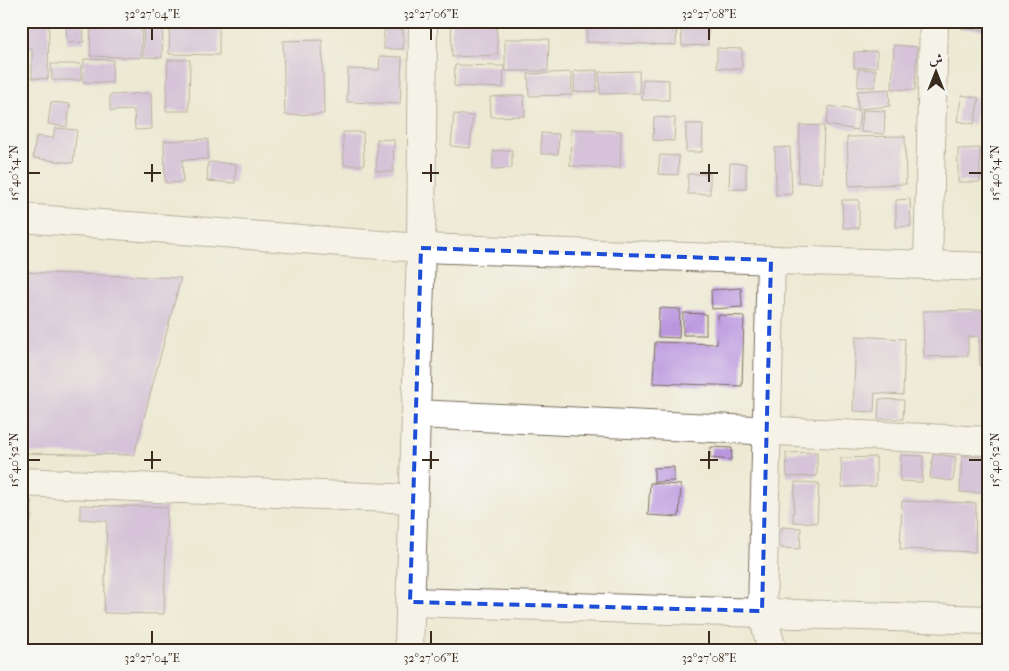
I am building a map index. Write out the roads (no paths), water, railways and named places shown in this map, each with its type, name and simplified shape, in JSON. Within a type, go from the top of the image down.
[{"type":"street","points":[[409,650],[421,248],[423,21]]},
{"type":"street","points":[[928,265],[934,21]]},
{"type":"street","points":[[21,218],[421,248],[988,267]]},
{"type":"street","points":[[771,260],[762,612],[772,650]]},
{"type":"street","points":[[416,414],[988,441]]},
{"type":"street","points":[[21,482],[413,499]]},
{"type":"street","points":[[410,602],[988,620]]}]
